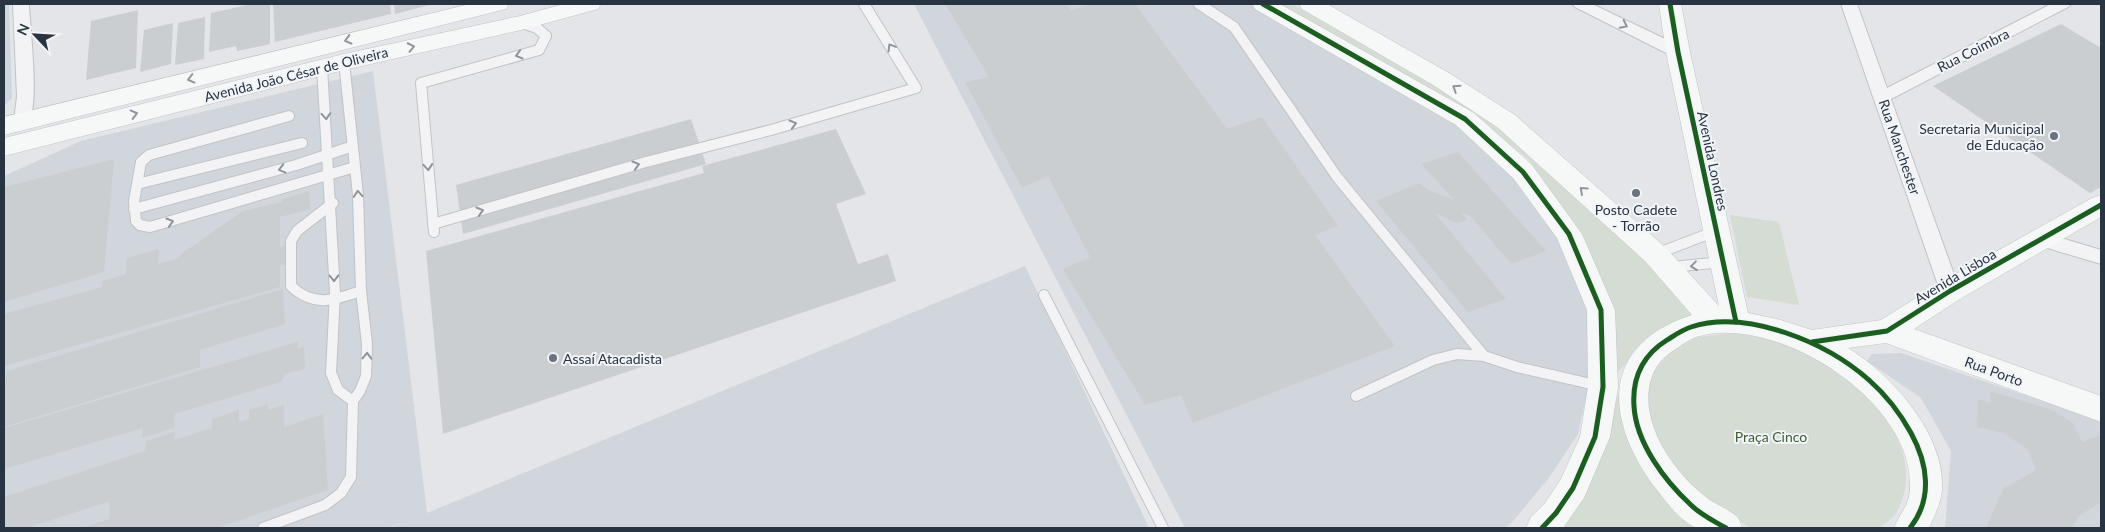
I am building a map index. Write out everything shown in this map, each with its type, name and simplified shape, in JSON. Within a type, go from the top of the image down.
[{"type":"street","points":[[11,123],[25,96],[24,4]]},
{"type":"street","name":"Avenida João César de Oliveira","points":[[11,123],[498,4]]},
{"type":"street","name":"Avenida João César de Oliveira","points":[[4,147],[333,64],[521,23],[590,4]]},
{"type":"street","points":[[1263,4],[1465,119],[1524,172],[1569,234],[1601,310],[1618,390],[1632,402],[1638,430],[1659,469],[1692,506],[1726,528]]},
{"type":"street","points":[[1580,4],[1678,52]]},
{"type":"street","name":"Avenida Londres","points":[[1670,4],[1678,52],[1723,262],[1726,322]]},
{"type":"street","name":"Rua Manchester","points":[[1848,4],[1950,290]]},
{"type":"street","name":"Rua Coimbra","points":[[1882,97],[2064,4]]},
{"type":"street","points":[[1319,6],[1442,79],[1506,121],[1726,322]]},
{"type":"street","points":[[4,163],[86,126],[82,118],[86,110],[97,102]]},
{"type":"street","name":"Avenida Lisboa","points":[[1812,342],[1887,331],[1950,290],[2101,205]]},
{"type":"street","points":[[2041,239],[2101,257]]},
{"type":"street","points":[[1552,523],[1573,488],[1594,437],[1618,390],[1634,382],[1642,362],[1660,342],[1685,329],[1726,322],[1774,328],[1812,342],[1847,362],[1880,390],[1906,422],[1923,457],[1927,491],[1915,526]]},
{"type":"street","name":"Rua Porto","points":[[1887,331],[2101,409]]},
{"type":"street","points":[[1847,362],[1871,349],[1882,346],[1904,346],[1944,352]]},
{"type":"lane","points":[[521,23],[543,31],[546,36],[539,50],[421,83],[434,228],[646,162],[771,130],[916,88],[864,4]]},
{"type":"lane","points":[[1200,4],[1234,27],[1337,177],[1484,356]]},
{"type":"lane","points":[[263,528],[325,506],[341,493],[351,477],[352,402],[360,391],[366,376],[367,344],[361,291],[358,195],[353,146],[333,64]]},
{"type":"lane","points":[[333,64],[329,154],[333,203],[335,299],[331,373],[335,388],[339,394],[352,402]]},
{"type":"lane","points":[[289,116],[149,154],[141,162],[134,209],[136,221],[142,226],[150,227],[355,167]]},
{"type":"lane","points":[[138,184],[302,143]]},
{"type":"lane","points":[[134,209],[296,165],[353,146]]},
{"type":"lane","points":[[333,203],[302,227],[291,242],[291,286],[299,296],[316,301],[335,299],[361,291]]},
{"type":"lane","points":[[1660,260],[1716,231]]},
{"type":"lane","points":[[1660,260],[1684,268],[1723,262]]},
{"type":"lane","points":[[1044,295],[1163,528]]},
{"type":"lane","points":[[1356,396],[1433,360],[1457,354],[1484,356],[1517,367],[1618,390]]},
{"type":"shaded area","points":[[4,4],[9,4],[12,98],[4,106]]},
{"type":"shaded area","points":[[914,4],[1253,4],[1437,110],[1514,172],[1548,218],[1584,289],[1593,364],[1578,434],[1548,479],[1505,528],[1185,528]]},
{"type":"shaded area","points":[[373,71],[427,513],[1025,266],[1149,528],[390,528],[407,521],[387,528],[4,528],[4,176],[81,141]]},
{"type":"shaded area","points":[[1901,353],[2101,421],[2101,528],[1945,528],[1951,451],[1921,398],[1867,361],[1872,354]]},
{"type":"green space","points":[[1277,4],[1292,4],[1435,86],[1501,129],[1621,236],[1699,314],[1643,348],[1617,372],[1588,258],[1529,160],[1485,125],[1417,82]]},
{"type":"green space","points":[[1730,215],[1779,222],[1799,305],[1747,297]]},
{"type":"green space","name":"Praça Cinco","points":[[1735,333],[1778,341],[1818,357],[1856,385],[1874,403],[1889,423],[1900,444],[1906,467],[1905,490],[1896,513],[1891,519],[1879,528],[1751,528],[1707,502],[1674,471],[1654,437],[1646,404],[1651,375],[1670,351],[1698,337]]},
{"type":"green space","points":[[1619,393],[1634,455],[1651,483],[1719,528],[1564,528],[1569,506],[1593,466]]},
{"type":"building","points":[[252,4],[270,4],[270,44],[237,51],[236,46],[209,52],[211,13]]},
{"type":"building","points":[[273,4],[390,4],[391,14],[275,42]]},
{"type":"building","points":[[394,4],[433,4],[395,14]]},
{"type":"building","points":[[945,4],[1067,4],[1071,10],[1093,4],[1135,4],[1227,129],[1262,117],[1338,226],[1315,235],[1395,346],[1193,423],[1181,395],[1145,405],[1063,269],[1090,257],[1048,176],[1022,188],[965,82],[989,77]]},
{"type":"building","points":[[138,10],[136,68],[86,80],[91,21]]},
{"type":"building","points":[[205,17],[204,59],[175,65],[178,23]]},
{"type":"building","points":[[173,23],[171,64],[140,72],[144,30]]},
{"type":"building","name":"Secretaria Municipal de Educação","points":[[2061,24],[2101,48],[2101,187],[2090,193],[1933,86]]},
{"type":"building","points":[[691,119],[706,164],[463,234],[456,185]]},
{"type":"building","name":"Assaí Atacadista","points":[[836,129],[866,194],[836,204],[858,264],[888,254],[896,281],[443,434],[426,251],[704,173],[702,166]]},
{"type":"building","points":[[1458,152],[1546,251],[1511,264],[1470,215],[1462,213],[1467,220],[1457,223],[1435,213],[1506,299],[1468,312],[1376,201],[1419,183],[1428,190],[1454,200],[1421,164]]},
{"type":"building","points":[[114,159],[104,272],[4,302],[5,187]]},
{"type":"building","points":[[309,191],[310,209],[280,217],[280,247],[287,245],[287,264],[280,265],[280,287],[4,366],[4,314],[102,287],[102,281],[126,274],[127,258],[159,249],[158,264],[178,258],[243,211],[281,202],[283,199]]},
{"type":"building","points":[[283,289],[285,324],[200,350],[200,367],[4,427],[4,393],[7,371]]},
{"type":"building","points":[[298,342],[298,349],[304,347],[305,369],[285,374],[281,382],[175,414],[174,428],[142,438],[143,428],[4,469],[4,428]]},
{"type":"building","points":[[1990,391],[2052,410],[2073,423],[2082,442],[2101,435],[2101,502],[2079,516],[2071,528],[1986,528],[2003,489],[2036,470],[2028,450],[2004,433],[1977,427],[1978,399],[1991,403]]},
{"type":"building","points":[[268,404],[268,410],[284,405],[284,427],[323,414],[328,490],[217,528],[82,528],[109,519],[110,501],[27,528],[4,528],[4,497],[145,451],[146,441],[175,432],[174,440],[212,428],[212,419],[239,410],[239,422],[249,419],[249,410]]},
{"type":"cycle path","points":[[1263,4],[1465,119],[1523,172],[1569,234],[1601,310],[1603,387],[1595,437],[1573,488],[1556,513],[1542,528]]},
{"type":"cycle path","points":[[1670,4],[1678,52],[1736,322]]},
{"type":"cycle path","points":[[1812,342],[1887,331],[1950,291],[2101,205]]},
{"type":"cycle path","points":[[1726,528],[1691,505],[1672,485],[1655,462],[1642,438],[1635,414],[1633,390],[1640,367],[1656,347],[1683,330],[1717,323],[1751,325],[1802,339],[1826,350],[1848,364],[1869,380],[1887,399],[1903,420],[1916,443],[1924,464],[1926,476],[1925,498],[1922,509],[1910,528]]},
{"type":"place","name":"Secretaria Municipal de Educação","points":[[2054,136]]},
{"type":"place","name":"Posto Cadete - Torrão","points":[[1636,193]]},
{"type":"place","name":"Assaí Atacadista","points":[[553,358]]}]
